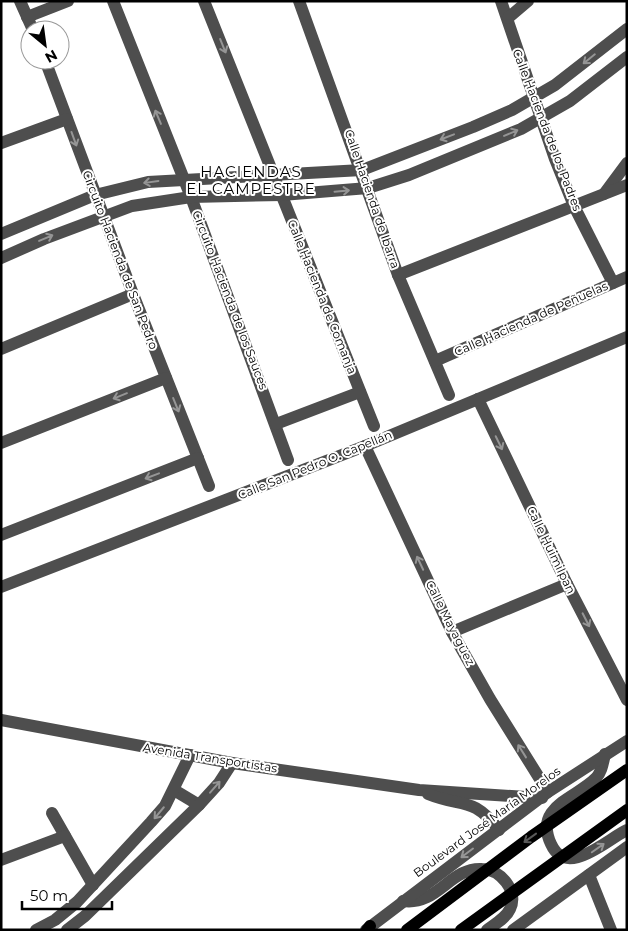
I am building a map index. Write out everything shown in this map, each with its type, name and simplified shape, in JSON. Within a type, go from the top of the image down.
[{"type":"main road","points":[[407,930],[560,816],[627,770]]},
{"type":"main road","points":[[461,930],[627,810]]},
{"type":"street","points":[[20,1],[28,20]]},
{"type":"street","points":[[27,17],[68,1]]},
{"type":"street","name":"Circuito Hacienda de los Sauces","points":[[113,1],[184,178],[288,460]]},
{"type":"street","name":"Calle Hacienda de Comanja","points":[[204,1],[374,426]]},
{"type":"street","name":"Calle Hacienda de Ibarra","points":[[299,1],[362,170],[398,275],[449,395]]},
{"type":"street","name":"Calle Hacienda de los Padres","points":[[501,1],[508,18],[518,56],[574,206],[613,283]]},
{"type":"street","points":[[508,18],[528,1]]},
{"type":"street","points":[[1,234],[95,195],[148,182],[184,178],[362,170],[473,127],[534,99],[585,63],[627,29]]},
{"type":"street","points":[[1,258],[132,206],[191,197],[282,195],[368,188],[480,146],[542,118],[570,101],[627,57]]},
{"type":"street","name":"Circuito Hacienda de San Pedro","points":[[49,70],[133,294],[209,486]]},
{"type":"street","points":[[1,143],[67,119]]},
{"type":"street","points":[[604,194],[627,163]]},
{"type":"street","points":[[398,275],[627,185]]},
{"type":"street","name":"Calle Hacienda de Peñuelas","points":[[435,361],[627,277]]},
{"type":"street","points":[[1,349],[133,294]]},
{"type":"street","name":"Calle San Pedro O. Capellán","points":[[1,587],[365,446],[627,337]]},
{"type":"street","points":[[1,443],[166,378]]},
{"type":"street","points":[[276,424],[360,392]]},
{"type":"street","name":"Calle Huimilpan","points":[[478,399],[567,584],[627,700]]},
{"type":"street","name":"Calle Mayagüez","points":[[365,446],[452,632],[545,795]]},
{"type":"street","points":[[1,534],[198,458]]},
{"type":"street","points":[[452,632],[567,584]]},
{"type":"street","name":"Avenida Transportistas","points":[[1,720],[232,763],[419,790],[545,795]]},
{"type":"street","name":"Boulevard José María Morelos","points":[[368,928],[545,795],[627,741]]},
{"type":"street","points":[[606,754],[596,779],[557,806],[548,820],[548,838],[552,847],[565,857],[576,858],[590,853],[627,830]]},
{"type":"street","points":[[36,930],[67,912],[151,822],[165,806],[190,755]]},
{"type":"street","points":[[67,930],[85,916],[199,804],[219,783],[232,763]]},
{"type":"street","points":[[174,790],[199,804]]},
{"type":"street","name":"Avenida Transportistas","points":[[419,790],[446,800],[470,804],[487,814],[498,830]]},
{"type":"street","points":[[52,813],[93,885]]},
{"type":"street","points":[[1,860],[65,836]]},
{"type":"street","points":[[513,930],[627,847]]},
{"type":"street","points":[[403,901],[424,900],[465,871],[482,868],[495,871],[506,880],[511,896],[511,908],[505,917],[487,930]]},
{"type":"street","points":[[590,875],[611,930]]},
{"type":"district","name":"HACIENDAS EL CAMPESTRE","points":[[251,180]]}]
